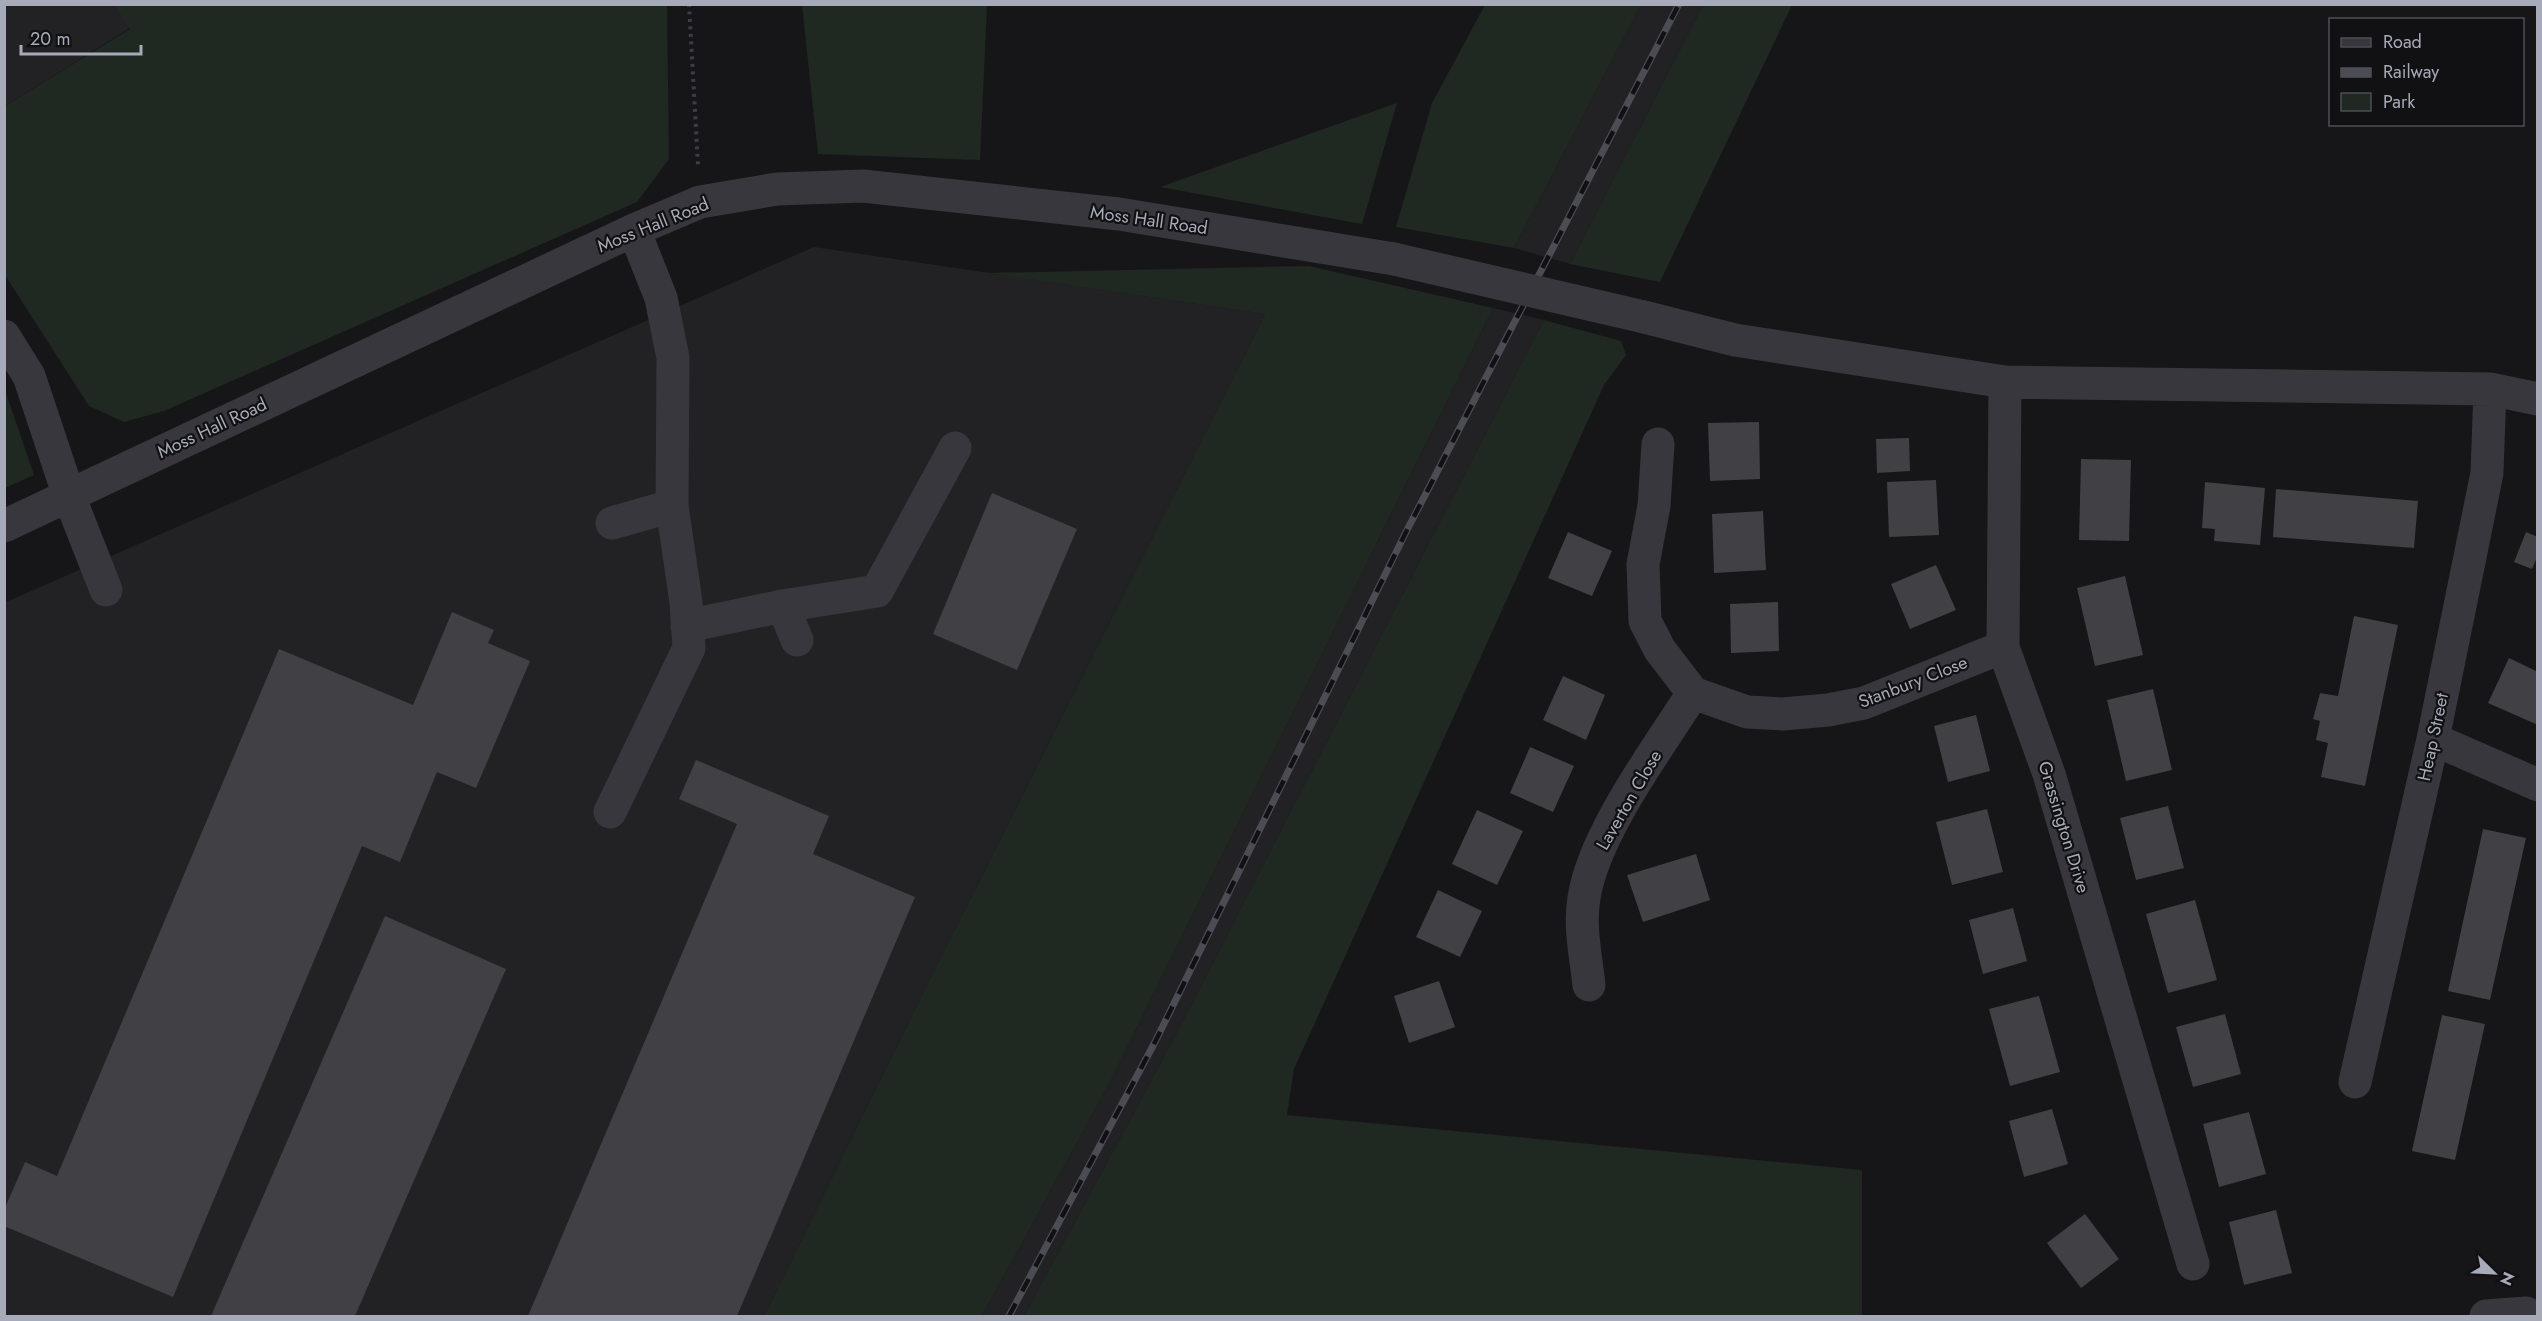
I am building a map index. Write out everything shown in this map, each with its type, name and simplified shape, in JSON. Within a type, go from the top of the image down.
[{"type":"street","name":"Moss Hall Road","points":[[4,526],[634,230],[700,202],[777,189],[863,186],[1119,214],[1394,259],[1735,340],[2005,382],[2490,389],[2538,399]]},
{"type":"street","points":[[610,812],[689,648],[672,506],[673,358],[661,298],[634,230]]},
{"type":"street","points":[[4,336],[29,376],[69,496],[106,590]]},
{"type":"street","name":"Grassington Drive","points":[[2005,382],[2003,647],[2049,774],[2193,1264]]},
{"type":"street","name":"Heap Street","points":[[2355,1082],[2433,739],[2487,472],[2490,389]]},
{"type":"street","points":[[1658,444],[1654,506],[1643,564],[1645,621],[1660,650],[1693,693]]},
{"type":"street","points":[[687,626],[783,606],[877,591],[955,448]]},
{"type":"street","points":[[612,523],[672,506]]},
{"type":"street","points":[[783,606],[797,640]]},
{"type":"street","name":"Stanbury Close","points":[[1693,693],[1747,711],[1783,714],[1828,710],[1864,703],[2003,647]]},
{"type":"street","name":"Laverton Close","points":[[1589,985],[1583,936],[1583,899],[1592,864],[1616,817],[1693,693]]},
{"type":"street","points":[[2433,739],[2538,785]]},
{"type":"street","points":[[2486,1317],[2526,1312],[2531,1317]]},
{"type":"path","points":[[689,4],[700,202]]},
{"type":"shaded area","points":[[5,5],[114,5],[130,28],[5,106]]},
{"type":"shaded area","points":[[1641,5],[1703,5],[1570,264],[1514,248]]},
{"type":"shaded area","points":[[814,247],[1265,314],[925,989],[764,1316],[5,1316],[4,603]]},
{"type":"shaded area","points":[[1493,308],[1544,320],[1171,1044],[1024,1316],[982,1316],[1108,1086]]},
{"type":"green space","points":[[114,5],[667,5],[669,159],[637,202],[164,411],[124,422],[89,406],[5,275],[5,106],[130,29]]},
{"type":"green space","points":[[802,5],[987,5],[980,160],[818,154]]},
{"type":"green space","points":[[1485,5],[1641,5],[1514,248],[1396,227],[1432,103]]},
{"type":"green space","points":[[1703,5],[1792,5],[1660,282],[1570,264]]},
{"type":"green space","points":[[1397,103],[1362,224],[1160,187]]},
{"type":"green space","points":[[1309,266],[1493,308],[1108,1086],[982,1316],[764,1316],[925,989],[1265,314],[988,273]]},
{"type":"green space","points":[[1544,320],[1621,341],[1626,355],[1604,385],[1294,1069],[1287,1115],[1862,1170],[1862,1316],[1024,1316],[1171,1044]]},
{"type":"green space","points":[[4,387],[34,475],[5,488],[4,488]]},
{"type":"building","points":[[1759,422],[1760,479],[1710,481],[1708,423]]},
{"type":"building","points":[[1909,438],[1910,471],[1877,473],[1876,439]]},
{"type":"building","points":[[2081,459],[2131,460],[2129,541],[2079,540]]},
{"type":"building","points":[[1936,480],[1939,535],[1889,537],[1887,482]]},
{"type":"building","points":[[2205,482],[2265,488],[2260,545],[2214,541],[2215,529],[2202,528]]},
{"type":"building","points":[[2276,489],[2418,501],[2414,548],[2273,537]]},
{"type":"building","points":[[992,493],[1077,529],[1017,670],[933,634]]},
{"type":"building","points":[[1763,511],[1766,570],[1714,573],[1712,514]]},
{"type":"building","points":[[1568,532],[1612,551],[1592,596],[1548,578]]},
{"type":"building","points":[[2526,532],[2538,537],[2538,555],[2532,569],[2514,562]]},
{"type":"building","points":[[1936,565],[1956,610],[1910,629],[1891,584]]},
{"type":"building","points":[[2125,576],[2143,655],[2095,666],[2077,588]]},
{"type":"building","points":[[1778,602],[1779,651],[1731,653],[1730,604]]},
{"type":"building","points":[[452,612],[494,630],[488,643],[530,661],[476,788],[437,772],[400,862],[362,846],[173,1297],[4,1226],[4,1210],[25,1162],[57,1176],[279,649],[413,705]]},
{"type":"building","points":[[2354,616],[2398,625],[2365,786],[2321,777],[2328,743],[2316,740],[2320,721],[2313,719],[2320,693],[2338,696]]},
{"type":"building","points":[[2509,658],[2538,672],[2538,725],[2488,703]]},
{"type":"building","points":[[1563,676],[1605,695],[1586,740],[1543,720]]},
{"type":"building","points":[[2153,689],[2172,770],[2126,781],[2107,700]]},
{"type":"building","points":[[1976,715],[1990,771],[1948,782],[1934,726]]},
{"type":"building","points":[[1530,747],[1574,766],[1553,812],[1510,793]]},
{"type":"building","points":[[696,760],[829,816],[813,854],[915,897],[737,1316],[528,1316],[737,824],[679,799]]},
{"type":"building","points":[[2168,806],[2184,868],[2136,880],[2120,818]]},
{"type":"building","points":[[1987,809],[2003,872],[1952,885],[1936,822]]},
{"type":"building","points":[[1477,810],[1523,831],[1497,885],[1452,864]]},
{"type":"building","points":[[2483,829],[2526,838],[2490,1000],[2448,991]]},
{"type":"building","points":[[1696,854],[1710,900],[1643,922],[1627,875]]},
{"type":"building","points":[[1438,890],[1482,911],[1460,957],[1416,937]]},
{"type":"building","points":[[2195,900],[2217,980],[2168,993],[2146,914]]},
{"type":"building","points":[[2013,908],[2027,961],[1983,974],[1969,920]]},
{"type":"building","points":[[385,916],[506,969],[355,1316],[211,1316]]},
{"type":"building","points":[[1439,981],[1455,1027],[1409,1043],[1394,996]]},
{"type":"building","points":[[2039,996],[2060,1072],[2010,1086],[1989,1009]]},
{"type":"building","points":[[2225,1014],[2241,1074],[2193,1087],[2176,1027]]},
{"type":"building","points":[[2442,1015],[2485,1024],[2455,1160],[2412,1151]]},
{"type":"building","points":[[2052,1109],[2068,1164],[2024,1177],[2009,1121]]},
{"type":"building","points":[[2249,1112],[2266,1174],[2219,1187],[2203,1124]]},
{"type":"building","points":[[2276,1210],[2292,1273],[2244,1285],[2229,1222]]},
{"type":"building","points":[[2085,1214],[2119,1259],[2081,1288],[2047,1243]]},
{"type":"railway","points":[[1009,1316],[1155,1042],[1406,532],[1679,4]]}]
